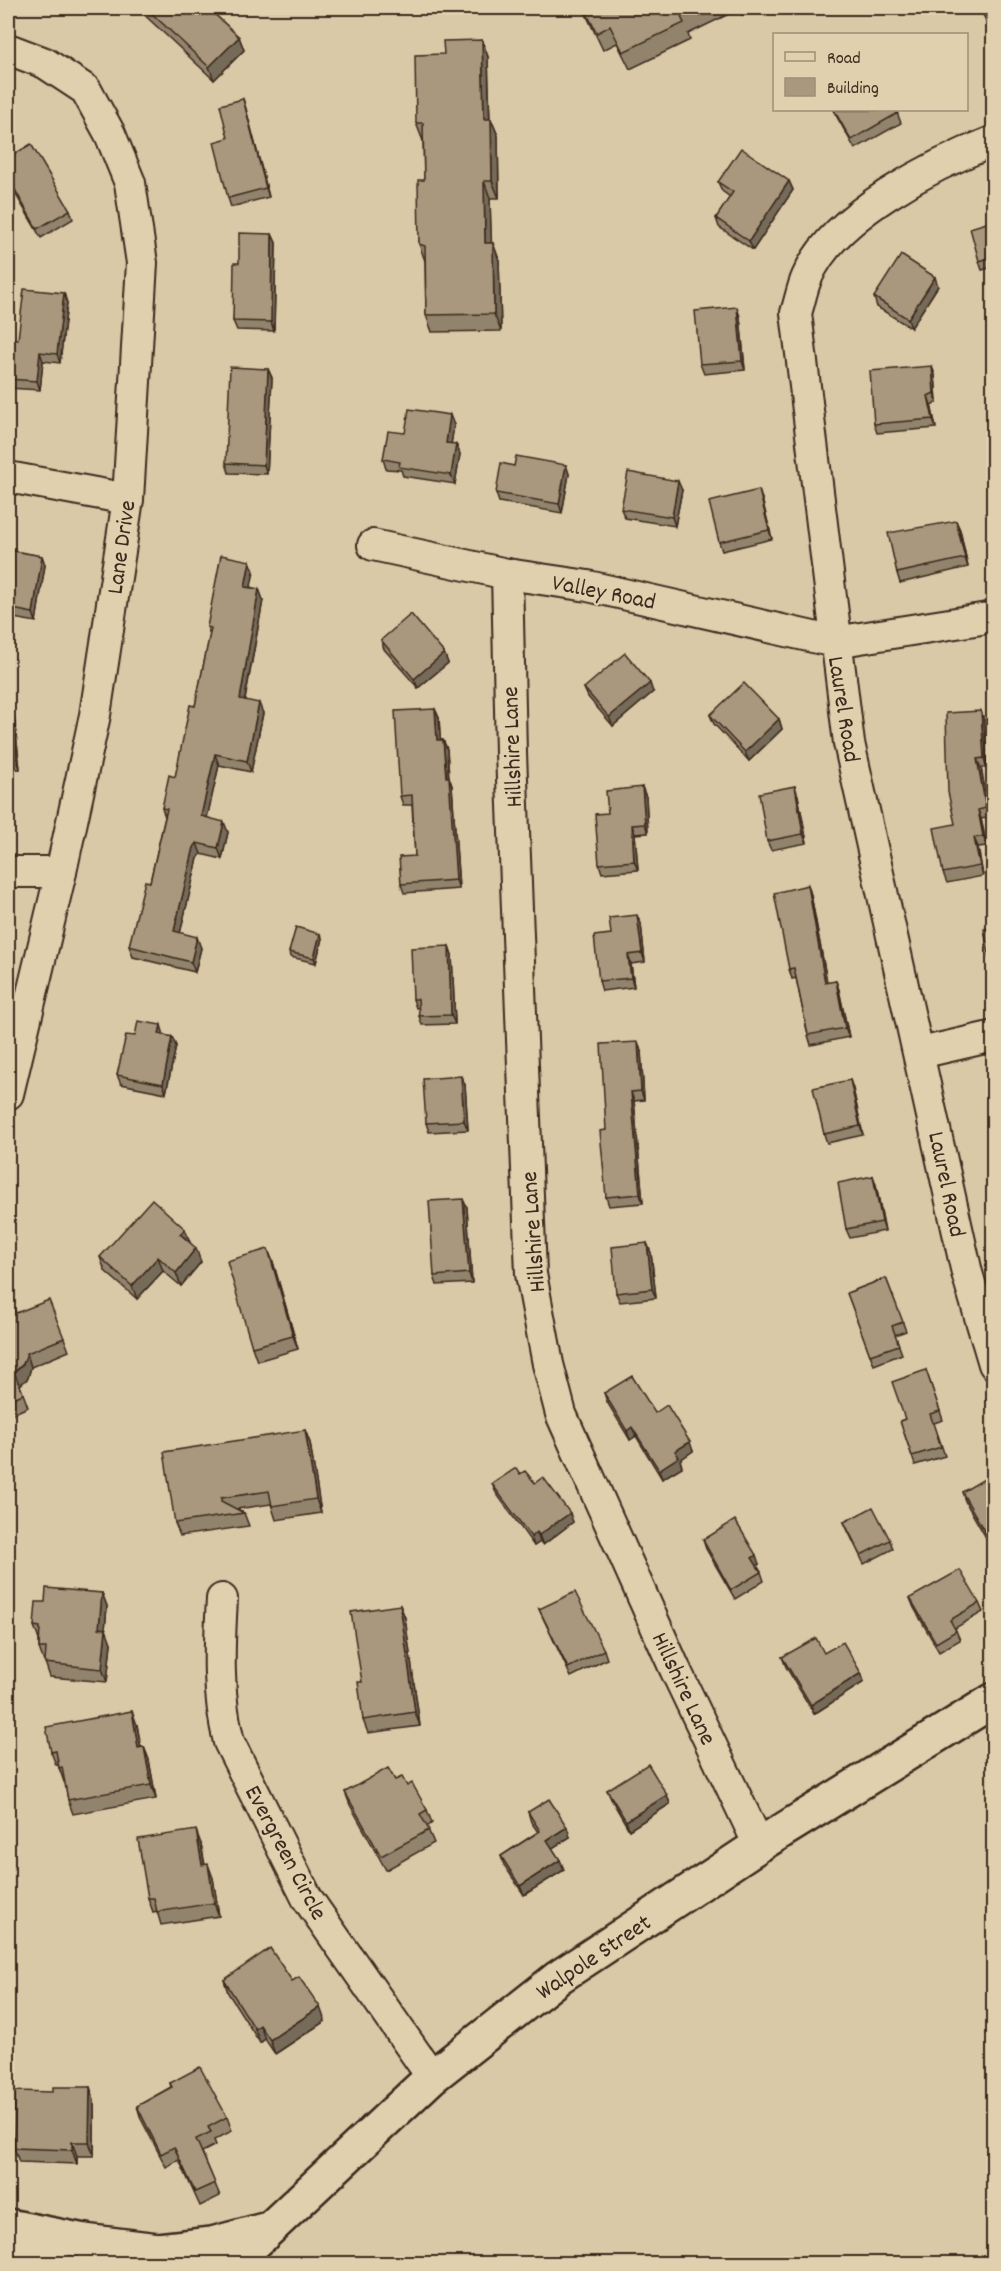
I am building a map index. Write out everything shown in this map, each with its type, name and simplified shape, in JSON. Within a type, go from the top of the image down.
[{"type":"main road","name":"Walpole Street","points":[[232,2264],[432,2077],[559,1977],[759,1845],[993,1700]]},
{"type":"main road","points":[[8,2226],[84,2241],[158,2250],[212,2244],[266,2230]]},
{"type":"main road","points":[[8,2234],[55,2264]]},
{"type":"main road","points":[[84,2241],[120,2264]]},
{"type":"street","name":"Lane Drive","points":[[8,49],[45,63],[86,90],[110,134],[130,183],[142,263],[128,499],[94,715],[62,872],[8,1094]]},
{"type":"street","name":"Laurel Road","points":[[993,141],[883,196],[831,242],[807,276],[796,313],[849,743],[920,1053],[967,1273],[993,1364]]},
{"type":"street","points":[[8,477],[128,499]]},
{"type":"street","name":"Valley Road","points":[[373,545],[507,574],[588,586],[835,642]]},
{"type":"street","name":"Hillshire Lane","points":[[507,574],[510,753],[531,1274],[548,1365],[561,1414],[675,1669],[759,1845]]},
{"type":"street","points":[[835,642],[993,617]]},
{"type":"street","points":[[8,872],[62,872]]},
{"type":"street","points":[[920,1053],[993,1036]]},
{"type":"street","name":"Evergreen Circle","points":[[222,1599],[218,1671],[223,1717],[229,1742],[307,1898],[432,2077]]},
{"type":"building","points":[[146,8],[208,8],[239,37],[209,67]]},
{"type":"building","points":[[584,8],[701,8],[681,17],[684,23],[623,52],[610,26],[597,33]]},
{"type":"building","points":[[983,8],[993,8],[993,26]]},
{"type":"building","points":[[482,40],[484,119],[491,119],[492,181],[484,181],[485,243],[493,243],[494,314],[426,315],[425,246],[419,244],[418,180],[424,180],[423,123],[416,123],[415,55],[444,54],[443,41]]},
{"type":"building","points":[[243,99],[266,188],[228,198],[214,142],[228,138],[220,105]]},
{"type":"building","points":[[835,111],[897,111],[898,113],[851,140]]},
{"type":"building","points":[[31,144],[70,210],[37,229],[8,177],[8,158]]},
{"type":"building","points":[[741,148],[789,181],[749,241],[716,218],[733,192],[718,182]]},
{"type":"building","points":[[993,221],[993,257],[979,261],[970,228]]},
{"type":"building","points":[[239,233],[272,234],[271,322],[233,321],[234,263],[239,263]]},
{"type":"building","points":[[901,255],[935,277],[908,319],[874,297]]},
{"type":"building","points":[[24,289],[64,293],[57,354],[40,352],[37,381],[8,379],[8,338],[18,339]]},
{"type":"building","points":[[737,307],[742,361],[700,364],[695,311]]},
{"type":"building","points":[[932,366],[934,393],[928,396],[933,419],[874,424],[870,371]]},
{"type":"building","points":[[230,367],[268,369],[264,465],[226,463]]},
{"type":"building","points":[[409,409],[450,415],[446,443],[456,444],[451,475],[399,467],[400,462],[383,459],[388,431],[405,433]]},
{"type":"building","points":[[516,456],[566,465],[559,504],[496,493],[501,463],[514,466]]},
{"type":"building","points":[[628,472],[678,481],[672,517],[621,509]]},
{"type":"building","points":[[759,490],[769,530],[719,542],[709,502]]},
{"type":"building","points":[[956,521],[965,558],[897,573],[888,533]]},
{"type":"building","points":[[8,550],[42,556],[33,613],[8,608]]},
{"type":"building","points":[[221,555],[250,561],[245,587],[259,589],[240,699],[259,703],[247,761],[215,754],[201,816],[224,822],[218,848],[197,843],[194,847],[174,931],[197,937],[191,962],[129,946],[145,881],[150,882],[167,809],[162,808],[169,775],[175,777],[190,705],[195,706],[211,628],[207,627]]},
{"type":"building","points":[[411,614],[444,653],[414,679],[381,640]]},
{"type":"building","points":[[625,653],[650,683],[609,717],[584,688]]},
{"type":"building","points":[[744,683],[779,719],[745,752],[710,715]]},
{"type":"building","points":[[8,708],[11,708],[17,759],[8,760]]},
{"type":"building","points":[[435,709],[437,740],[443,740],[446,777],[449,777],[456,880],[401,884],[399,857],[415,856],[412,795],[400,796],[395,711]]},
{"type":"building","points":[[981,711],[984,758],[977,759],[986,808],[978,810],[983,836],[974,838],[980,866],[943,873],[934,828],[955,824],[948,792],[946,713]]},
{"type":"building","points":[[795,786],[803,834],[767,841],[759,793]]},
{"type":"building","points":[[642,787],[645,824],[632,825],[634,861],[599,864],[595,814],[608,813],[606,791]]},
{"type":"building","points":[[808,885],[825,983],[836,981],[845,1028],[808,1035],[794,968],[789,969],[774,893]]},
{"type":"building","points":[[637,915],[642,953],[628,955],[631,978],[599,981],[594,936],[611,934],[609,918]]},
{"type":"building","points":[[296,927],[320,934],[314,958],[289,952]]},
{"type":"building","points":[[993,927],[993,967],[991,967],[984,929]]},
{"type":"building","points":[[449,946],[451,1015],[419,1016],[418,999],[413,999],[411,948]]},
{"type":"building","points":[[138,1021],[161,1025],[159,1034],[172,1037],[163,1084],[117,1075],[126,1035],[135,1036]]},
{"type":"building","points":[[638,1042],[641,1091],[631,1092],[640,1194],[606,1197],[600,1131],[606,1130],[601,1044]]},
{"type":"building","points":[[461,1076],[464,1121],[426,1123],[423,1079]]},
{"type":"building","points":[[850,1080],[860,1126],[824,1134],[813,1088]]},
{"type":"building","points":[[873,1176],[882,1222],[846,1229],[838,1183]]},
{"type":"building","points":[[152,1199],[185,1229],[180,1234],[196,1248],[176,1273],[158,1257],[132,1286],[100,1257]]},
{"type":"building","points":[[463,1199],[469,1273],[434,1276],[429,1201]]},
{"type":"building","points":[[647,1243],[652,1289],[616,1293],[612,1247]]},
{"type":"building","points":[[268,1249],[293,1336],[252,1347],[227,1261]]},
{"type":"building","points":[[886,1278],[903,1322],[892,1326],[899,1345],[870,1355],[847,1293]]},
{"type":"building","points":[[49,1300],[64,1338],[27,1353],[23,1364],[14,1372],[23,1394],[8,1400],[8,1309],[13,1307],[16,1313]]},
{"type":"building","points":[[926,1370],[940,1411],[930,1414],[941,1447],[912,1456],[900,1421],[905,1419],[892,1382]]},
{"type":"building","points":[[632,1376],[655,1413],[667,1405],[690,1442],[675,1451],[679,1457],[659,1470],[632,1427],[627,1431],[604,1393]]},
{"type":"building","points":[[305,1430],[316,1499],[272,1506],[269,1491],[221,1498],[221,1501],[244,1513],[175,1523],[164,1452]]},
{"type":"building","points":[[516,1468],[520,1474],[525,1471],[535,1483],[543,1477],[570,1513],[539,1535],[537,1532],[531,1537],[492,1484]]},
{"type":"building","points":[[986,1478],[993,1490],[993,1546],[962,1492]]},
{"type":"building","points":[[873,1507],[890,1540],[861,1555],[844,1522]]},
{"type":"building","points":[[735,1520],[756,1555],[752,1558],[761,1572],[731,1590],[703,1540]]},
{"type":"building","points":[[960,1570],[979,1603],[950,1620],[956,1631],[936,1643],[910,1598]]},
{"type":"building","points":[[46,1588],[102,1593],[99,1628],[106,1629],[102,1669],[45,1663],[46,1648],[39,1648],[40,1627],[34,1626],[36,1602],[45,1602]]},
{"type":"building","points":[[575,1592],[604,1650],[568,1668],[539,1609]]},
{"type":"building","points":[[400,1605],[415,1712],[363,1720],[358,1682],[362,1682],[351,1612]]},
{"type":"building","points":[[816,1638],[824,1653],[843,1642],[861,1673],[811,1705],[782,1657]]},
{"type":"building","points":[[132,1711],[138,1748],[144,1747],[151,1785],[68,1800],[62,1767],[59,1768],[56,1751],[51,1752],[46,1727]]},
{"type":"building","points":[[648,1764],[667,1795],[626,1821],[607,1790]]},
{"type":"building","points":[[388,1768],[395,1780],[402,1777],[407,1786],[412,1783],[427,1810],[420,1814],[429,1830],[381,1856],[345,1792]]},
{"type":"building","points":[[549,1799],[567,1827],[547,1840],[560,1860],[520,1886],[501,1856],[540,1831],[528,1812]]},
{"type":"building","points":[[196,1830],[202,1865],[208,1864],[214,1903],[157,1912],[154,1898],[148,1898],[138,1839]]},
{"type":"building","points":[[270,1948],[292,1981],[299,1977],[320,2007],[270,2040],[260,2025],[255,2029],[224,1980]]},
{"type":"building","points":[[200,2067],[227,2117],[208,2127],[211,2132],[196,2139],[215,2183],[195,2192],[174,2147],[161,2154],[137,2106],[172,2087],[170,2083]]},
{"type":"building","points":[[53,2087],[90,2087],[89,2142],[72,2142],[72,2150],[14,2148],[15,2091],[53,2092]]}]
